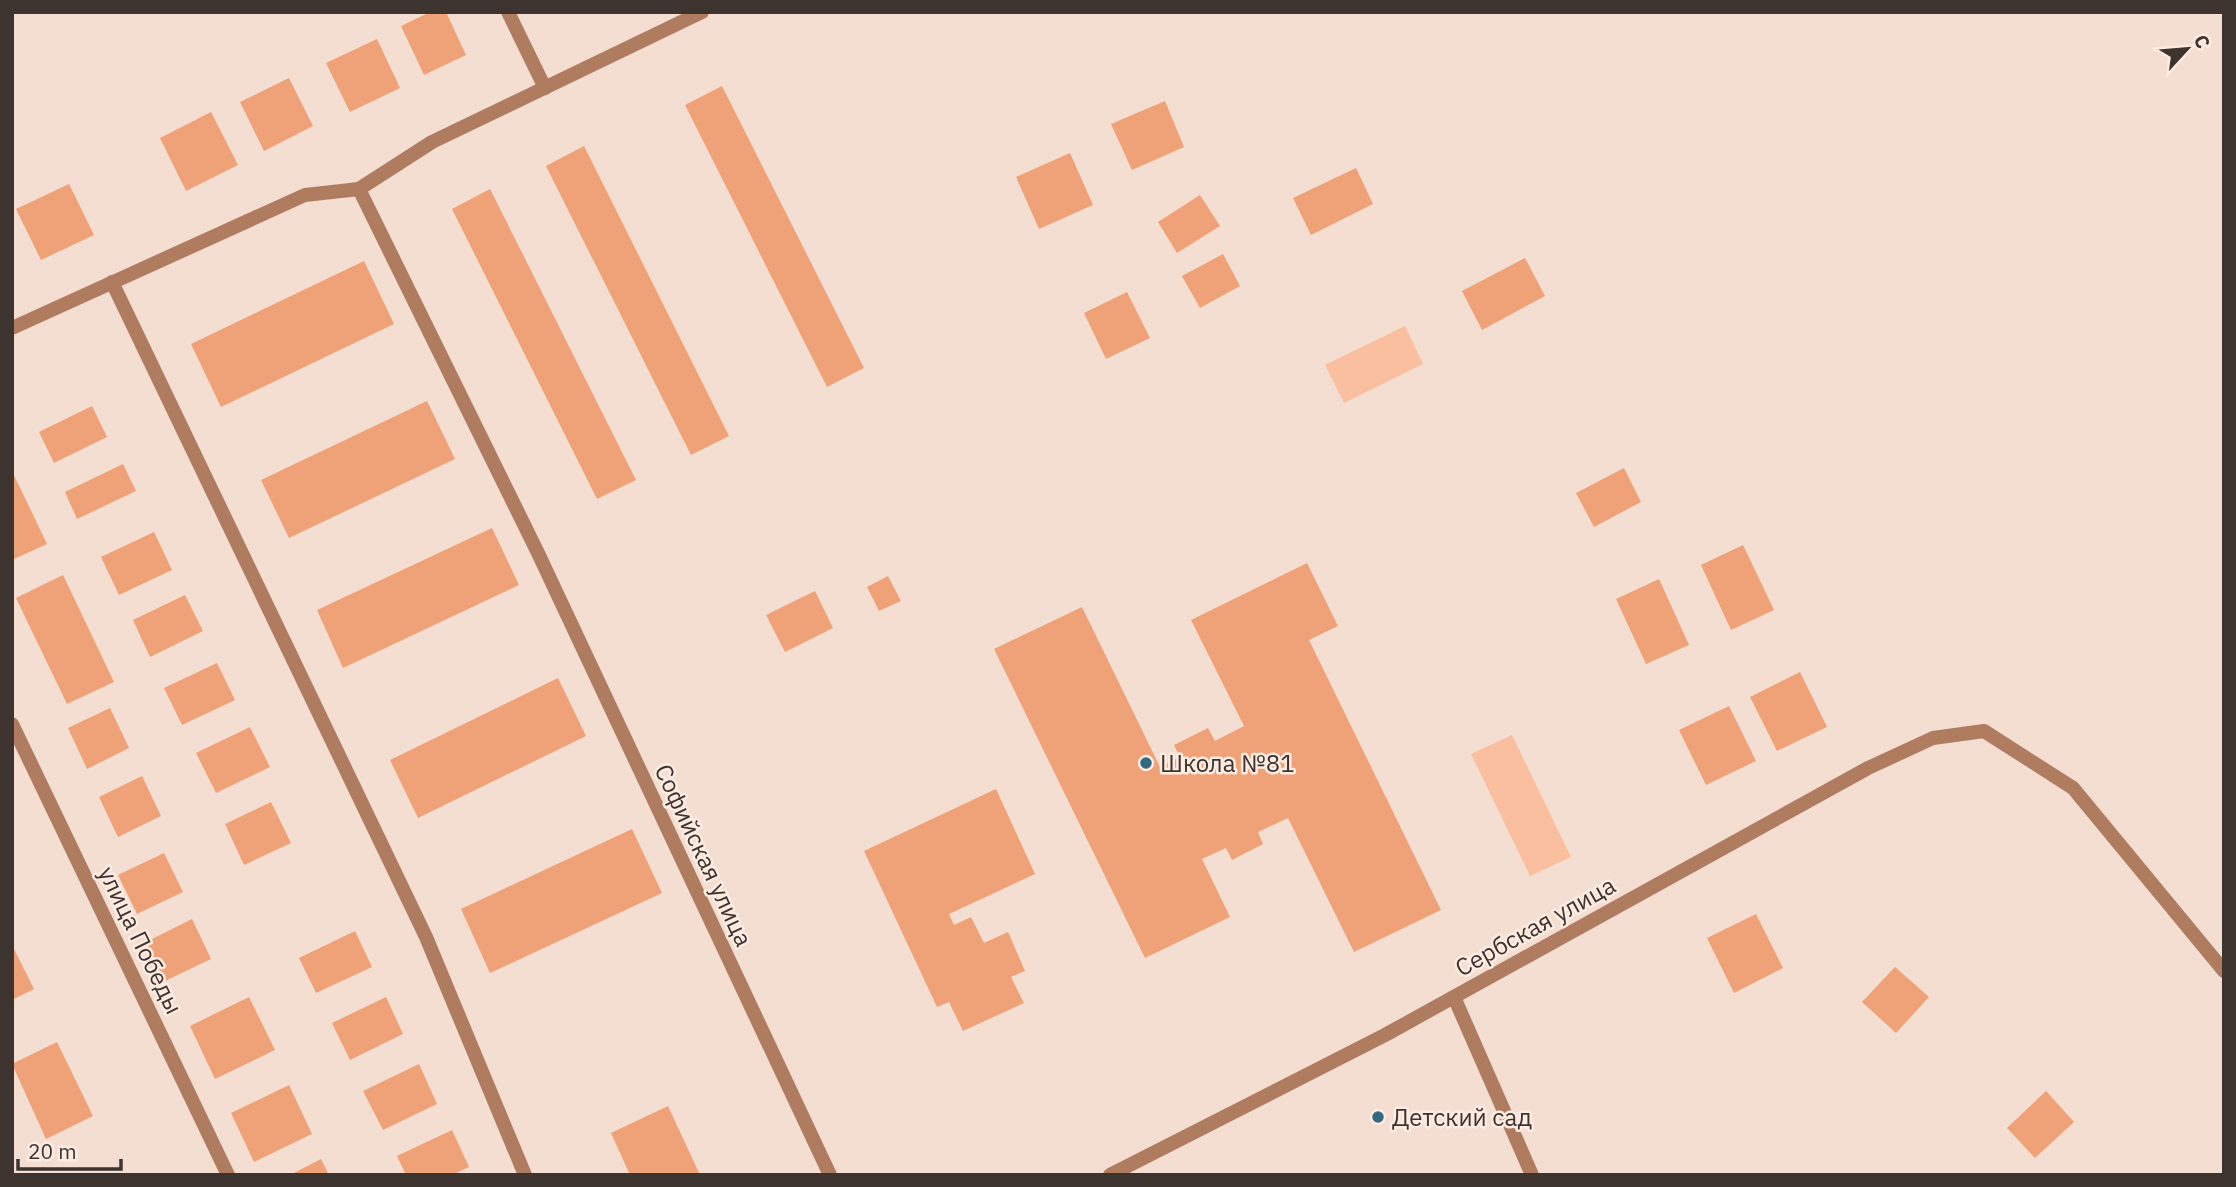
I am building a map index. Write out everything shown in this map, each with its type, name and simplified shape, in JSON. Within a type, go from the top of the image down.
[{"type":"street","points":[[508,12],[545,88]]},
{"type":"street","points":[[12,328],[305,195],[359,189],[432,142],[702,12]]},
{"type":"street","name":"Софийская улица","points":[[359,189],[538,553],[830,1175]]},
{"type":"street","points":[[112,282],[426,937],[525,1175]]},
{"type":"street","name":"улица Победы","points":[[12,724],[228,1175]]},
{"type":"street","name":"Сербская улица","points":[[1110,1175],[1454,997],[1868,768],[1933,738],[1984,731],[2073,788],[2224,971]]},
{"type":"street","points":[[1454,997],[1532,1175]]},
{"type":"shaded area","points":[[1405,326],[1423,364],[1344,403],[1325,365]]},
{"type":"shaded area","points":[[1512,735],[1571,857],[1530,876],[1471,754]]},
{"type":"building","points":[[430,12],[446,12],[466,55],[424,75],[401,26]]},
{"type":"building","points":[[377,39],[400,88],[350,112],[326,63]]},
{"type":"building","points":[[289,78],[313,126],[264,151],[240,102]]},
{"type":"building","points":[[722,86],[864,368],[827,387],[685,105]]},
{"type":"building","points":[[1165,101],[1184,147],[1132,170],[1111,124]]},
{"type":"building","points":[[211,112],[238,165],[186,191],[160,138]]},
{"type":"building","points":[[584,146],[729,436],[691,455],[546,166]]},
{"type":"building","points":[[1070,153],[1093,205],[1039,229],[1016,177]]},
{"type":"building","points":[[1356,168],[1373,204],[1311,235],[1293,198]]},
{"type":"building","points":[[69,184],[94,235],[41,260],[16,209]]},
{"type":"building","points":[[490,189],[636,480],[597,499],[452,209]]},
{"type":"building","points":[[1200,195],[1220,226],[1177,253],[1158,222]]},
{"type":"building","points":[[1223,254],[1240,286],[1200,308],[1182,276]]},
{"type":"building","points":[[1525,258],[1545,296],[1482,330],[1462,291]]},
{"type":"building","points":[[364,261],[394,324],[221,407],[191,344]]},
{"type":"building","points":[[1127,292],[1150,338],[1106,359],[1084,313]]},
{"type":"building","points":[[427,401],[455,459],[289,538],[261,480]]},
{"type":"building","points":[[92,406],[107,437],[54,463],[39,432]]},
{"type":"building","points":[[123,464],[136,491],[77,519],[65,492]]},
{"type":"building","points":[[1624,468],[1641,502],[1594,527],[1576,493]]},
{"type":"building","points":[[12,471],[47,544],[12,560]]},
{"type":"building","points":[[492,528],[519,585],[343,668],[317,610]]},
{"type":"building","points":[[154,532],[172,570],[119,595],[101,557]]},
{"type":"building","points":[[1743,545],[1774,610],[1731,630],[1701,565]]},
{"type":"building","points":[[1307,563],[1338,626],[1309,640],[1441,910],[1354,952],[1288,818],[1258,832],[1263,844],[1232,860],[1226,848],[1202,859],[1230,917],[1145,958],[994,649],[1082,607],[1160,767],[1180,757],[1174,745],[1208,728],[1215,741],[1244,726],[1191,620]]},
{"type":"building","points":[[63,575],[114,682],[67,704],[16,598]]},
{"type":"building","points":[[888,576],[901,601],[879,611],[867,587]]},
{"type":"building","points":[[1659,579],[1689,645],[1646,664],[1616,599]]},
{"type":"building","points":[[815,591],[833,628],[785,652],[766,615]]},
{"type":"building","points":[[185,595],[203,631],[150,657],[133,620]]},
{"type":"building","points":[[217,663],[235,700],[182,725],[164,688]]},
{"type":"building","points":[[1800,672],[1827,727],[1777,751],[1750,697]]},
{"type":"building","points":[[558,678],[586,736],[418,818],[390,760]]},
{"type":"building","points":[[1729,706],[1756,761],[1706,785],[1679,730]]},
{"type":"building","points":[[110,708],[129,748],[87,769],[68,728]]},
{"type":"building","points":[[250,727],[270,767],[216,793],[196,753]]},
{"type":"building","points":[[142,776],[161,816],[118,837],[99,797]]},
{"type":"building","points":[[996,789],[1035,874],[949,914],[954,925],[971,917],[984,943],[1008,932],[1025,971],[1011,977],[1024,1003],[963,1031],[949,1002],[937,1007],[864,851]]},
{"type":"building","points":[[271,802],[291,843],[244,865],[225,824]]},
{"type":"building","points":[[632,829],[662,893],[490,973],[461,909]]},
{"type":"building","points":[[164,853],[183,892],[137,914],[118,875]]},
{"type":"building","points":[[1756,914],[1783,968],[1734,993],[1707,938]]},
{"type":"building","points":[[192,919],[211,959],[165,981],[146,942]]},
{"type":"building","points":[[355,931],[372,967],[316,993],[299,958]]},
{"type":"building","points":[[12,945],[34,989],[12,1000]]},
{"type":"building","points":[[1895,967],[1929,997],[1896,1033],[1862,1002]]},
{"type":"building","points":[[249,997],[275,1050],[215,1079],[190,1026]]},
{"type":"building","points":[[386,997],[403,1034],[350,1060],[332,1023]]},
{"type":"building","points":[[57,1042],[93,1116],[46,1139],[12,1064]]},
{"type":"building","points":[[419,1064],[437,1104],[383,1130],[363,1091]]},
{"type":"building","points":[[289,1085],[312,1134],[254,1162],[231,1113]]},
{"type":"building","points":[[2046,1091],[2074,1122],[2035,1158],[2007,1128]]},
{"type":"building","points":[[668,1106],[700,1175],[630,1175],[611,1133]]},
{"type":"building","points":[[452,1130],[469,1167],[452,1175],[406,1175],[397,1156]]},
{"type":"building","points":[[321,1159],[329,1175],[290,1175]]},
{"type":"place","name":"Школа №81","points":[[1146,763]]},
{"type":"place","name":"Детский сад","points":[[1378,1117]]}]
